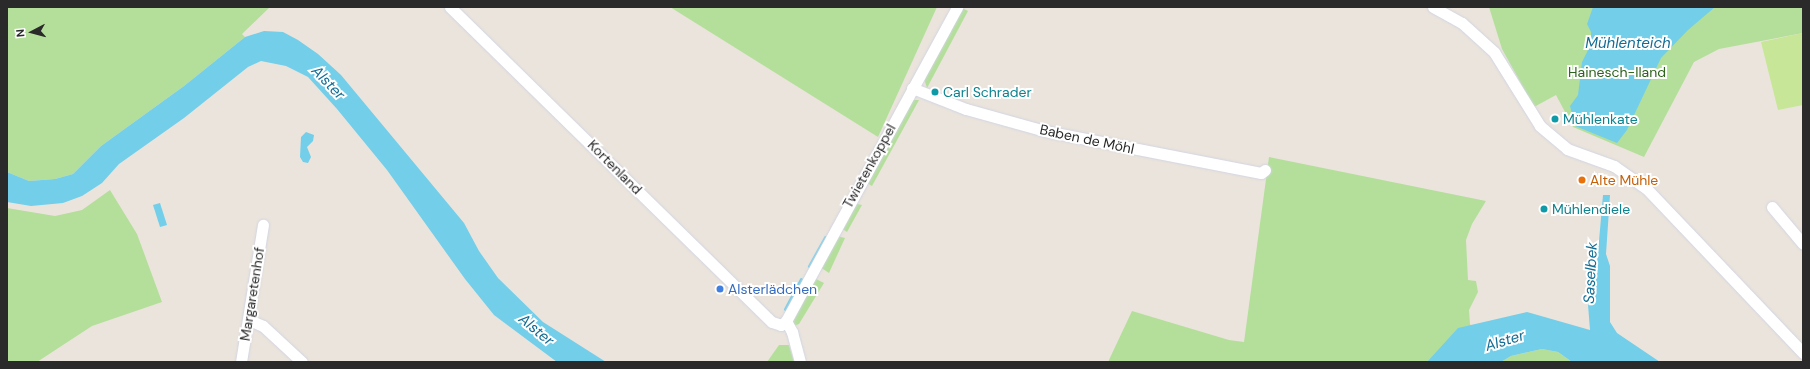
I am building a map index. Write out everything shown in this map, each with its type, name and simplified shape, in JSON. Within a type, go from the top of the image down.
[{"type":"street","name":"Kortenland","points":[[450,7],[772,322],[783,323]]},
{"type":"street","name":"Twietenkoppel","points":[[783,323],[957,7]]},
{"type":"street","points":[[1433,7],[1462,23],[1494,52],[1540,126],[1567,149],[1614,166],[1646,188],[1803,353]]},
{"type":"street","name":"Baben de Möhl","points":[[912,88],[966,109],[1044,131],[1261,173],[1265,170]]},
{"type":"street","points":[[1772,207],[1803,244]]},
{"type":"street","name":"Margaretenhof","points":[[241,362],[249,320],[263,225]]},
{"type":"street","points":[[249,320],[263,326],[302,362]]},
{"type":"street","points":[[783,323],[792,332],[800,362]]},
{"type":"green space","points":[[7,7],[270,7],[242,34],[245,37],[184,86],[101,146],[73,174],[55,179],[29,181],[7,172]]},
{"type":"green space","points":[[670,7],[937,7],[878,137]]},
{"type":"green space","name":"Hainesch-Iland","points":[[1489,7],[1803,7],[1803,33],[1719,49],[1694,62],[1644,157],[1573,127],[1556,95],[1534,107],[1502,49]]},
{"type":"green space","points":[[962,8],[968,11],[927,88],[924,79]]},
{"type":"green space","points":[[1803,33],[1803,105],[1778,110],[1761,42]]},
{"type":"green space","points":[[913,100],[919,100],[872,186],[867,183]]},
{"type":"green space","points":[[1269,157],[1486,201],[1472,224],[1466,240],[1468,280],[1476,281],[1478,292],[1469,310],[1470,324],[1487,362],[1108,362],[1132,311],[1229,340],[1244,342]]},
{"type":"green space","points":[[110,190],[137,234],[162,302],[92,326],[37,362],[7,362],[7,208],[55,216],[82,210]]},
{"type":"green space","points":[[853,203],[862,205],[847,232],[841,228]]},
{"type":"green space","points":[[837,236],[845,238],[829,273],[820,267]]},
{"type":"green space","points":[[814,278],[824,283],[799,324],[794,326],[792,321]]},
{"type":"green space","points":[[779,345],[789,345],[794,362],[767,362]]},
{"type":"green space","points":[[1542,349],[1558,352],[1572,362],[1501,362],[1511,356]]},
{"type":"water","name":"Mühlenteich","points":[[1593,7],[1715,7],[1688,30],[1661,58],[1627,130],[1617,143],[1575,126],[1570,106],[1578,95],[1582,62],[1591,44],[1591,32],[1587,24]]},
{"type":"water","name":"Alster","points":[[264,31],[283,32],[298,40],[318,54],[341,75],[464,223],[479,251],[498,278],[543,322],[606,362],[557,362],[494,315],[465,279],[387,170],[337,109],[308,77],[286,66],[261,61],[248,67],[184,118],[119,164],[102,183],[82,196],[63,203],[31,206],[7,202],[7,172],[29,181],[55,179],[73,174],[101,146],[184,86],[245,37]]},
{"type":"water","points":[[306,132],[314,135],[313,141],[307,147],[311,157],[308,163],[303,162],[300,157],[301,137]]},
{"type":"water","name":"Alster","points":[[1603,195],[1610,195],[1606,254],[1610,266],[1610,322],[1617,333],[1660,362],[1572,362],[1558,352],[1542,349],[1511,356],[1501,362],[1427,362],[1458,328],[1527,312],[1590,330],[1587,292],[1597,264]]},
{"type":"water","points":[[160,203],[167,225],[160,227],[153,205]]},
{"type":"waterway","points":[[809,266],[825,237]]},
{"type":"waterway","points":[[785,309],[801,279]]},
{"type":"place","name":"Carl Schrader","points":[[935,92]]},
{"type":"place","name":"Mühlenkate","points":[[1555,119]]},
{"type":"place","name":"Alte Mühle","points":[[1582,180]]},
{"type":"place","name":"Mühlendiele","points":[[1544,209]]},
{"type":"place","name":"Alsterlädchen","points":[[720,289]]},
{"type":"water label","name":"Saselbek","points":[[1591,273]]}]
